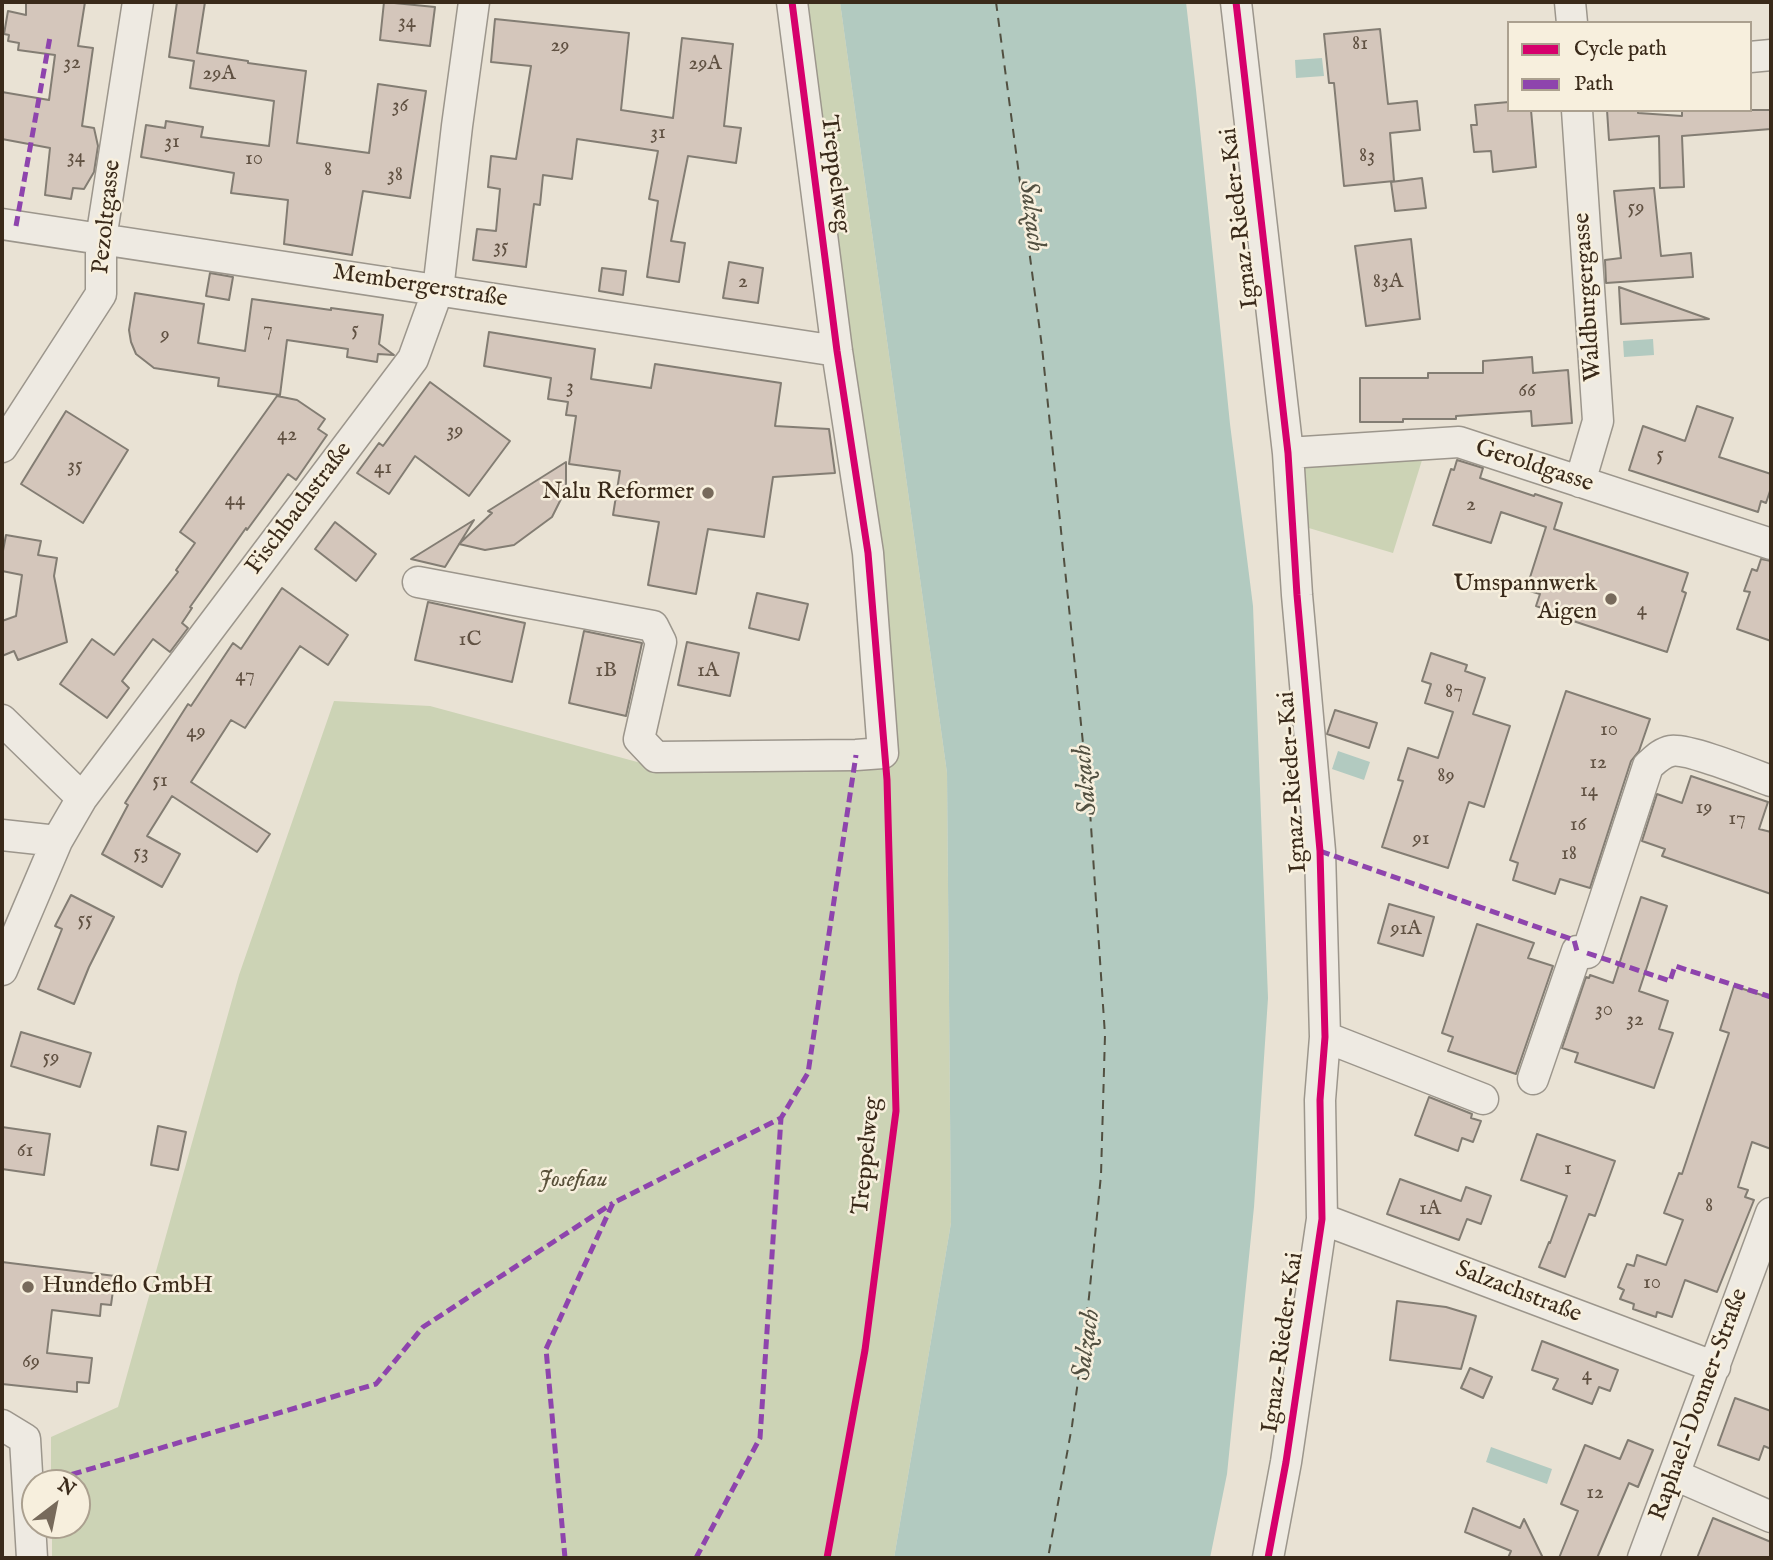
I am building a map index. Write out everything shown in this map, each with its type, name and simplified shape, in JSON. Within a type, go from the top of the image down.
[{"type":"street","name":"Pezoltgasse","points":[[2,447],[101,294],[101,239],[138,2]]},
{"type":"street","name":"Fischbachstraße","points":[[2,970],[57,841],[82,798],[412,359],[438,290],[474,2]]},
{"type":"street","name":"Treppelweg","points":[[418,582],[653,626],[661,642],[639,739],[656,757],[883,753],[868,553],[837,351],[792,2]]},
{"type":"street","name":"Ignaz-Rieder-Kai","points":[[1236,2],[1288,453],[1297,595],[1320,851],[1325,1037],[1320,1100],[1322,1219],[1286,1462],[1268,1558]]},
{"type":"street","points":[[1570,2],[1572,21]]},
{"type":"street","name":"Waldburgergasse","points":[[1577,112],[1598,421],[1580,482]]},
{"type":"street","name":"Membergerstraße","points":[[2,224],[837,351]]},
{"type":"street","name":"Geroldgasse","points":[[1288,453],[1459,442],[1771,544]]},
{"type":"street","points":[[2,720],[82,798]]},
{"type":"street","points":[[1533,1079],[1577,951],[1587,953],[1648,766],[1659,755],[1672,751],[1690,754],[1771,781]]},
{"type":"street","points":[[2,835],[57,841]]},
{"type":"street","points":[[1325,1037],[1483,1099]]},
{"type":"street","name":"Raphael-Donner-Straße","points":[[1643,1558],[1771,1213]]},
{"type":"street","name":"Salzachstraße","points":[[1322,1219],[1715,1367]]},
{"type":"street","points":[[2,1425],[25,1439],[32,1558]]},
{"type":"street","points":[[1675,1475],[1771,1517]]},
{"type":"green space","name":"Josefiau","points":[[801,2],[840,2],[947,773],[951,1223],[894,1558],[52,1558],[52,1539],[91,1539],[91,1469],[51,1469],[51,1437],[118,1407],[239,975],[334,701],[430,706],[667,770],[891,759]]},
{"type":"green space","points":[[1423,457],[1393,553],[1302,526],[1302,471],[1309,464]]},
{"type":"water","name":"Salzach","points":[[840,2],[1186,2],[1230,424],[1253,606],[1268,998],[1254,1207],[1227,1474],[1210,1558],[894,1558],[951,1223],[947,773]]},
{"type":"water","points":[[1322,58],[1324,76],[1296,78],[1295,60]]},
{"type":"water","points":[[1653,339],[1654,355],[1624,357],[1623,341]]},
{"type":"water","points":[[1338,751],[1370,762],[1364,780],[1332,769]]},
{"type":"water","points":[[1491,1447],[1552,1469],[1547,1484],[1486,1462]]},
{"type":"building","points":[[26,2],[85,2],[78,46],[93,48],[82,126],[94,128],[98,146],[94,172],[84,189],[73,188],[71,199],[45,195],[50,148],[2,139],[2,92],[49,100],[55,55],[18,50],[19,43],[8,41],[9,35],[4,34],[8,11],[26,15]]},
{"type":"building","points":[[177,2],[205,2],[197,53],[306,71],[297,143],[369,153],[378,84],[426,91],[410,198],[363,191],[352,255],[284,244],[288,200],[231,193],[234,173],[141,157],[146,125],[165,128],[166,121],[203,127],[201,137],[269,146],[274,101],[190,88],[194,61],[169,57]]},
{"type":"building","points":[[384,2],[435,7],[430,46],[380,40]]},
{"type":"building","points":[[495,19],[629,33],[621,110],[673,118],[682,38],[733,44],[724,126],[741,128],[736,163],[688,156],[671,241],[685,243],[679,282],[647,277],[658,201],[649,199],[658,151],[577,139],[572,179],[543,175],[540,205],[534,204],[526,267],[473,260],[477,229],[496,231],[500,189],[488,187],[491,156],[516,159],[531,66],[491,62]]},
{"type":"building","points":[[1380,29],[1388,104],[1417,101],[1420,130],[1390,133],[1394,181],[1344,186],[1334,83],[1329,83],[1324,34]]},
{"type":"building","points":[[1507,102],[1507,112],[1531,112],[1536,167],[1493,172],[1491,151],[1474,152],[1471,125],[1477,125],[1475,105]]},
{"type":"building","points":[[1771,110],[1771,129],[1682,136],[1684,187],[1660,188],[1659,136],[1609,140],[1607,112],[1682,116],[1682,112]]},
{"type":"building","points":[[1422,178],[1426,208],[1395,211],[1391,182]]},
{"type":"building","points":[[1654,188],[1661,256],[1691,253],[1693,277],[1606,283],[1605,260],[1621,258],[1614,191]]},
{"type":"building","points":[[1411,239],[1420,319],[1366,326],[1355,246]]},
{"type":"building","points":[[729,262],[763,268],[758,303],[723,298]]},
{"type":"building","points":[[602,268],[626,271],[623,295],[599,291]]},
{"type":"building","points":[[210,273],[233,277],[229,300],[206,296]]},
{"type":"building","points":[[1619,287],[1709,319],[1621,324]]},
{"type":"building","points":[[135,293],[204,304],[198,343],[245,351],[252,299],[383,315],[379,344],[394,355],[378,354],[377,362],[347,357],[348,349],[287,340],[280,395],[218,386],[219,378],[154,368],[136,354],[129,330]]},
{"type":"building","points":[[489,332],[595,349],[591,379],[651,388],[655,364],[781,383],[775,426],[829,429],[835,473],[773,477],[764,537],[708,529],[696,594],[648,585],[659,522],[613,515],[620,471],[569,464],[576,416],[566,415],[568,402],[548,399],[551,378],[484,366]]},
{"type":"building","points":[[1532,357],[1533,373],[1568,370],[1572,423],[1532,426],[1531,411],[1456,416],[1456,419],[1360,422],[1360,378],[1428,378],[1428,373],[1483,373],[1483,361]]},
{"type":"building","points":[[430,382],[510,441],[469,496],[415,456],[389,494],[357,473],[379,443],[383,446]]},
{"type":"building","points":[[277,396],[297,400],[325,419],[318,429],[327,435],[296,480],[288,474],[247,530],[246,528],[190,607],[192,608],[182,623],[188,628],[170,652],[153,639],[122,681],[129,688],[107,718],[60,684],[92,639],[114,655],[178,572],[176,570],[195,543],[180,532]]},
{"type":"building","points":[[1697,406],[1733,418],[1719,457],[1771,474],[1771,488],[1766,503],[1761,501],[1758,512],[1629,470],[1643,426],[1685,441]]},
{"type":"building","points":[[66,411],[128,450],[83,523],[21,484]]},
{"type":"building","name":"Umspannwerk Aigen","points":[[1457,460],[1483,468],[1480,478],[1562,503],[1554,529],[1688,573],[1682,591],[1686,593],[1667,652],[1555,615],[1556,613],[1536,606],[1540,594],[1526,590],[1546,527],[1501,512],[1491,543],[1433,525],[1451,469],[1454,470]]},
{"type":"building","points":[[566,462],[566,489],[552,517],[514,545],[485,550],[459,544],[492,513],[488,511]]},
{"type":"building","points":[[474,520],[445,567],[411,559]]},
{"type":"building","points":[[335,522],[376,554],[356,581],[315,549]]},
{"type":"building","points":[[6,535],[41,541],[38,555],[57,558],[54,576],[67,642],[18,660],[14,651],[2,656],[2,621],[16,616],[22,575],[2,571]]},
{"type":"building","points":[[1761,559],[1771,561],[1771,641],[1737,629],[1750,592],[1744,591],[1752,569],[1757,571]]},
{"type":"building","points":[[282,588],[348,635],[328,665],[300,646],[245,728],[231,720],[191,782],[270,834],[257,852],[172,796],[147,836],[180,854],[162,887],[102,854],[128,805],[125,803],[188,704],[191,706],[233,643],[241,649]]},
{"type":"building","points":[[757,593],[808,604],[799,640],[749,628]]},
{"type":"building","points":[[428,602],[525,623],[512,682],[415,660]]},
{"type":"building","points":[[584,631],[642,643],[626,716],[569,703]]},
{"type":"building","points":[[687,642],[739,653],[730,696],[678,685]]},
{"type":"building","points":[[1431,653],[1467,665],[1465,671],[1485,678],[1473,714],[1510,726],[1484,807],[1469,802],[1448,868],[1382,847],[1403,781],[1398,780],[1408,748],[1438,758],[1453,712],[1425,703],[1431,684],[1422,681]]},
{"type":"building","points":[[1566,691],[1650,719],[1639,751],[1631,761],[1590,888],[1560,879],[1555,894],[1513,880],[1518,863],[1510,860]]},
{"type":"building","points":[[1335,710],[1377,723],[1369,748],[1327,734]]},
{"type":"building","points":[[1691,776],[1768,802],[1759,829],[1771,832],[1771,894],[1662,856],[1665,849],[1642,841],[1657,794],[1682,803]]},
{"type":"building","points":[[71,895],[114,917],[74,1004],[38,989],[62,929],[55,926]]},
{"type":"building","points":[[1641,897],[1667,906],[1639,991],[1668,1001],[1659,1029],[1673,1033],[1654,1088],[1575,1062],[1578,1053],[1562,1048],[1586,977],[1589,978],[1590,975],[1613,983]]},
{"type":"building","points":[[1389,904],[1434,917],[1423,956],[1378,943]]},
{"type":"building","points":[[1477,924],[1534,943],[1528,958],[1553,966],[1516,1074],[1448,1051],[1453,1037],[1442,1033]]},
{"type":"building","points":[[1734,986],[1771,998],[1771,1149],[1752,1142],[1738,1187],[1748,1190],[1745,1197],[1754,1200],[1717,1292],[1685,1280],[1672,1317],[1657,1312],[1656,1317],[1633,1309],[1634,1304],[1620,1299],[1624,1290],[1618,1287],[1627,1264],[1634,1266],[1637,1255],[1666,1265],[1683,1220],[1664,1213],[1679,1173],[1682,1174],[1729,1033],[1720,1030]]},
{"type":"building","points":[[21,1032],[91,1053],[80,1087],[11,1066]]},
{"type":"building","points":[[1429,1097],[1472,1114],[1471,1118],[1481,1121],[1473,1142],[1462,1138],[1458,1151],[1415,1135]]},
{"type":"building","points":[[158,1126],[186,1132],[178,1170],[151,1165]]},
{"type":"building","points":[[2,1127],[50,1134],[44,1175],[2,1169]]},
{"type":"building","points":[[1537,1134],[1615,1161],[1595,1216],[1589,1214],[1565,1277],[1539,1267],[1567,1196],[1521,1180]]},
{"type":"building","points":[[1400,1179],[1461,1201],[1466,1187],[1491,1196],[1481,1224],[1467,1219],[1459,1240],[1387,1214]]},
{"type":"building","points":[[2,1262],[115,1276],[111,1305],[101,1304],[100,1316],[52,1310],[47,1353],[92,1358],[89,1383],[77,1382],[77,1392],[2,1384]]},
{"type":"building","points":[[1397,1301],[1446,1307],[1476,1316],[1461,1369],[1390,1360]]},
{"type":"building","points":[[1542,1341],[1618,1370],[1610,1391],[1599,1387],[1592,1404],[1553,1389],[1558,1379],[1532,1370]]},
{"type":"building","points":[[1470,1368],[1492,1377],[1483,1398],[1461,1388]]},
{"type":"building","points":[[1735,1398],[1771,1411],[1771,1449],[1764,1446],[1759,1460],[1718,1445]]},
{"type":"building","points":[[1628,1440],[1653,1450],[1638,1487],[1629,1483],[1597,1558],[1559,1558],[1578,1511],[1561,1504],[1585,1445],[1620,1459]]},
{"type":"building","points":[[1473,1508],[1520,1528],[1524,1519],[1543,1558],[1508,1558],[1511,1551],[1465,1532]]},
{"type":"building","points":[[1713,1518],[1771,1542],[1771,1558],[1697,1558]]},
{"type":"ferry route","points":[[996,2],[1042,347],[1090,811],[1105,1035],[1101,1175],[1089,1297],[1072,1426],[1048,1558]]},
{"type":"marked path","points":[[16,226],[50,37]]},
{"type":"marked path","points":[[565,1558],[546,1349],[613,1203],[781,1118],[808,1073],[856,755]]},
{"type":"marked path","points":[[1320,851],[1574,940],[1577,951]]},
{"type":"marked path","points":[[1587,953],[1670,981],[1675,966],[1771,997]]},
{"type":"marked path","points":[[696,1558],[760,1438],[781,1118]]},
{"type":"marked path","points":[[90,1469],[376,1384],[423,1327],[613,1203]]},
{"type":"cycle path","points":[[792,2],[837,351],[868,553],[887,780],[896,1111],[865,1350],[827,1558]]},
{"type":"cycle path","points":[[1236,2],[1288,453],[1297,595],[1320,851],[1325,1037],[1320,1100],[1322,1219],[1286,1462],[1268,1558]]},
{"type":"place","name":"Nalu Reformer","points":[[708,493]]},
{"type":"place","name":"Umspannwerk Aigen","points":[[1611,599]]},
{"type":"place","name":"Hundeflo GmbH","points":[[28,1287]]}]
